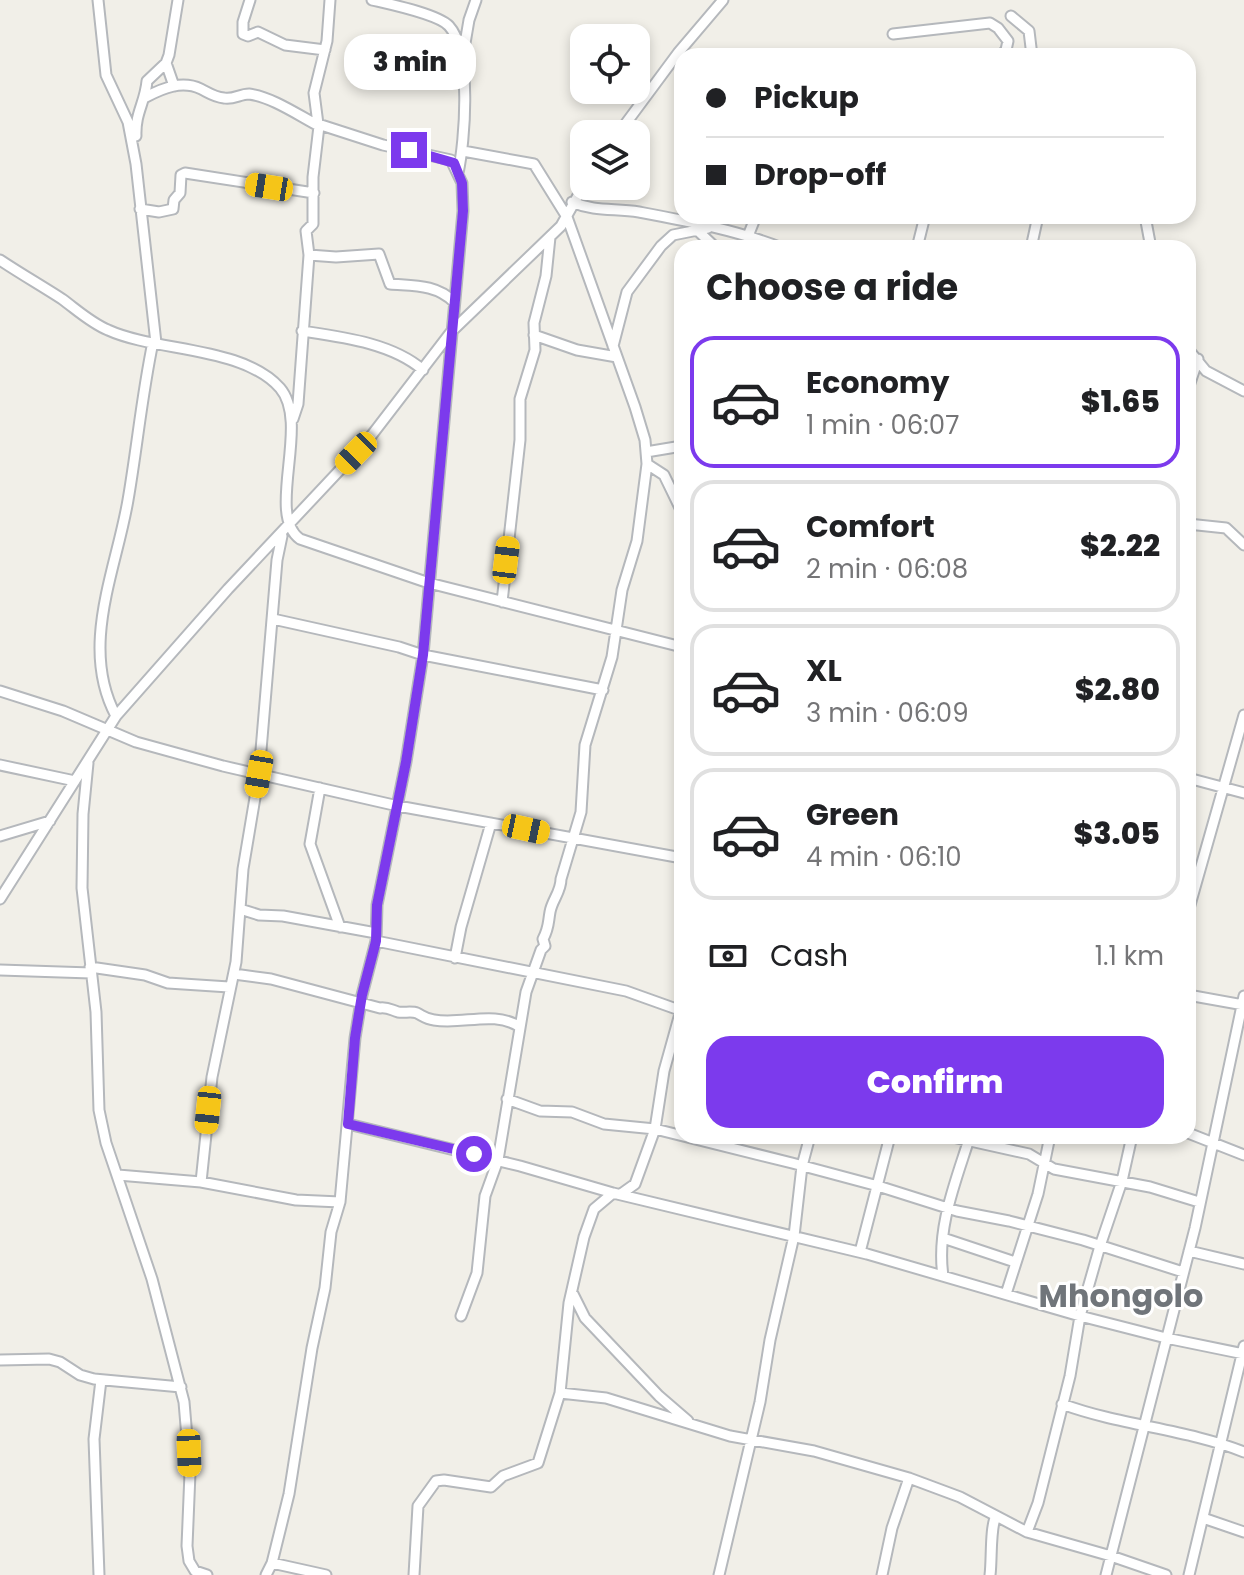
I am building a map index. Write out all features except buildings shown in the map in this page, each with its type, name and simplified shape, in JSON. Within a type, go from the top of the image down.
[{"type":"street","points":[[98,0],[106,75],[128,122],[136,164]]},
{"type":"street","points":[[116,716],[105,695],[100,674],[104,608],[128,502],[155,342],[136,164],[136,116],[146,97],[148,78],[166,63],[172,45],[178,0]]},
{"type":"street","points":[[250,0],[243,22],[243,34],[248,36],[258,32],[285,45],[325,50]]},
{"type":"street","points":[[201,1182],[212,1077],[234,974],[247,839],[259,774],[277,560],[286,528],[287,472],[293,419],[298,404],[309,255],[306,231],[313,224],[318,125],[314,93],[325,50],[330,0]]},
{"type":"street","points":[[372,0],[448,25],[459,48],[462,67]]},
{"type":"street","points":[[458,173],[463,151],[462,67],[465,38],[476,0]]},
{"type":"street","points":[[682,48],[723,0]]},
{"type":"street","points":[[1011,16],[1029,31],[1031,48]]},
{"type":"street","points":[[893,34],[990,23],[1008,41],[1006,48]]},
{"type":"street","points":[[628,120],[674,58]]},
{"type":"street","points":[[166,63],[174,86]]},
{"type":"street","points":[[146,97],[174,86],[198,87],[223,98],[253,95],[318,125],[368,141],[451,160],[462,183],[463,211],[423,655],[398,806],[377,905],[376,937],[355,1038],[340,1202],[331,1232],[325,1288],[312,1348],[289,1494],[272,1563],[266,1575]]},
{"type":"street","points":[[461,1316],[477,1273],[485,1196],[498,1160],[526,992],[545,946],[543,939],[551,925],[550,912],[561,888],[581,812],[585,745],[603,690],[622,590],[637,541],[647,464],[641,425],[567,217],[534,164],[463,151]]},
{"type":"street","points":[[140,209],[159,212],[173,209],[174,200],[180,193],[181,175],[187,173],[314,193]]},
{"type":"street","points":[[0,899],[116,716],[228,589],[368,440],[451,332],[550,237],[567,217],[572,202],[590,209],[634,211],[674,219]]},
{"type":"street","points":[[697,224],[759,240]]},
{"type":"street","points":[[748,236],[753,224]]},
{"type":"street","points":[[613,347],[630,287],[670,238],[711,227]]},
{"type":"street","points":[[697,230],[708,240]]},
{"type":"street","points":[[502,602],[520,440],[520,399],[535,350],[534,335],[550,237]]},
{"type":"street","points":[[309,255],[379,254],[390,284],[407,283],[441,291],[454,302]]},
{"type":"street","points":[[0,260],[109,331],[212,355],[267,375],[286,396],[293,419]]},
{"type":"street","points":[[302,331],[397,352],[423,370]]},
{"type":"street","points":[[534,335],[577,350],[617,357]]},
{"type":"street","points":[[1196,365],[1198,359]]},
{"type":"street","points":[[1198,359],[1206,371],[1244,391]]},
{"type":"street","points":[[646,452],[674,447]]},
{"type":"street","points":[[647,464],[664,475],[674,496]]},
{"type":"street","points":[[1196,525],[1226,528],[1244,545]]},
{"type":"street","points":[[286,528],[312,545],[429,583],[674,645]]},
{"type":"street","points":[[273,619],[423,655],[603,690]]},
{"type":"street","points":[[0,691],[63,711],[136,742],[259,774],[398,806],[674,857]]},
{"type":"street","points":[[1196,883],[1244,715]]},
{"type":"street","points":[[89,759],[83,814],[82,888],[96,1012],[99,1110],[106,1143],[152,1279],[181,1387],[190,1473],[189,1561],[195,1573],[207,1575]]},
{"type":"street","points":[[0,765],[75,781]]},
{"type":"street","points":[[1196,780],[1244,793]]},
{"type":"street","points":[[320,788],[310,844],[340,927]]},
{"type":"street","points":[[0,836],[50,821]]},
{"type":"street","points":[[455,958],[491,823]]},
{"type":"street","points":[[240,909],[259,915],[283,916],[340,927],[455,958],[626,991],[674,1007]]},
{"type":"street","points":[[0,970],[91,970],[145,975],[168,983],[229,987]]},
{"type":"street","points":[[234,974],[261,977],[380,1008],[387,1007],[396,1012],[417,1013],[436,1021],[491,1018],[520,1027]]},
{"type":"street","points":[[1106,1575],[1189,1251],[1243,1002],[1196,996]]},
{"type":"street","points":[[414,1575],[418,1506],[436,1481],[491,1487],[503,1476],[534,1466],[539,1460],[560,1393],[564,1336],[591,1215],[598,1203],[635,1184],[655,1129],[674,1035]]},
{"type":"street","points":[[507,1099],[527,1107],[572,1112],[604,1124],[674,1134]]},
{"type":"street","points":[[348,1124],[498,1160],[617,1194],[860,1252],[1166,1338],[1243,1351],[1189,1575]]},
{"type":"street","points":[[1196,1136],[1244,1155]]},
{"type":"street","points":[[715,1144],[1027,1226],[1183,1272]]},
{"type":"street","points":[[719,1575],[794,1236],[802,1166],[808,1144]]},
{"type":"street","points":[[860,1252],[888,1144]]},
{"type":"street","points":[[943,1276],[943,1238],[951,1193],[967,1144]]},
{"type":"street","points":[[989,1144],[1029,1154],[1054,1169],[1122,1181],[1199,1202]]},
{"type":"street","points":[[1006,1294],[1049,1144]]},
{"type":"street","points":[[1027,1532],[1038,1503],[1075,1352],[1080,1316],[1122,1181],[1130,1144]]},
{"type":"street","points":[[118,1175],[201,1182],[296,1200],[340,1202]]},
{"type":"street","points":[[943,1238],[1015,1262]]},
{"type":"street","points":[[1189,1251],[1244,1264]]},
{"type":"street","points":[[572,1291],[575,1303],[585,1318],[659,1396],[691,1424]]},
{"type":"street","points":[[0,1360],[49,1359],[80,1375],[101,1380],[181,1387]]},
{"type":"street","points":[[99,1575],[94,1439],[101,1380]]},
{"type":"street","points":[[560,1393],[606,1398],[749,1441],[814,1451],[909,1478],[960,1497],[1027,1532],[1166,1575]]},
{"type":"street","points":[[1062,1404],[1094,1416],[1220,1442],[1244,1452]]},
{"type":"street","points":[[882,1575],[892,1528],[909,1478]]},
{"type":"street","points":[[990,1575],[991,1525],[996,1516]]},
{"type":"street","points":[[1203,1518],[1244,1532]]},
{"type":"street","points":[[272,1563],[326,1575]]},
{"type":"district","name":"Mhongolo","points":[[1121,1295]]},
{"type":"route","points":[[409,150],[454,163],[462,183],[463,211],[423,655],[406,762],[377,905],[376,941],[355,1038],[348,1124],[474,1154]]}]
